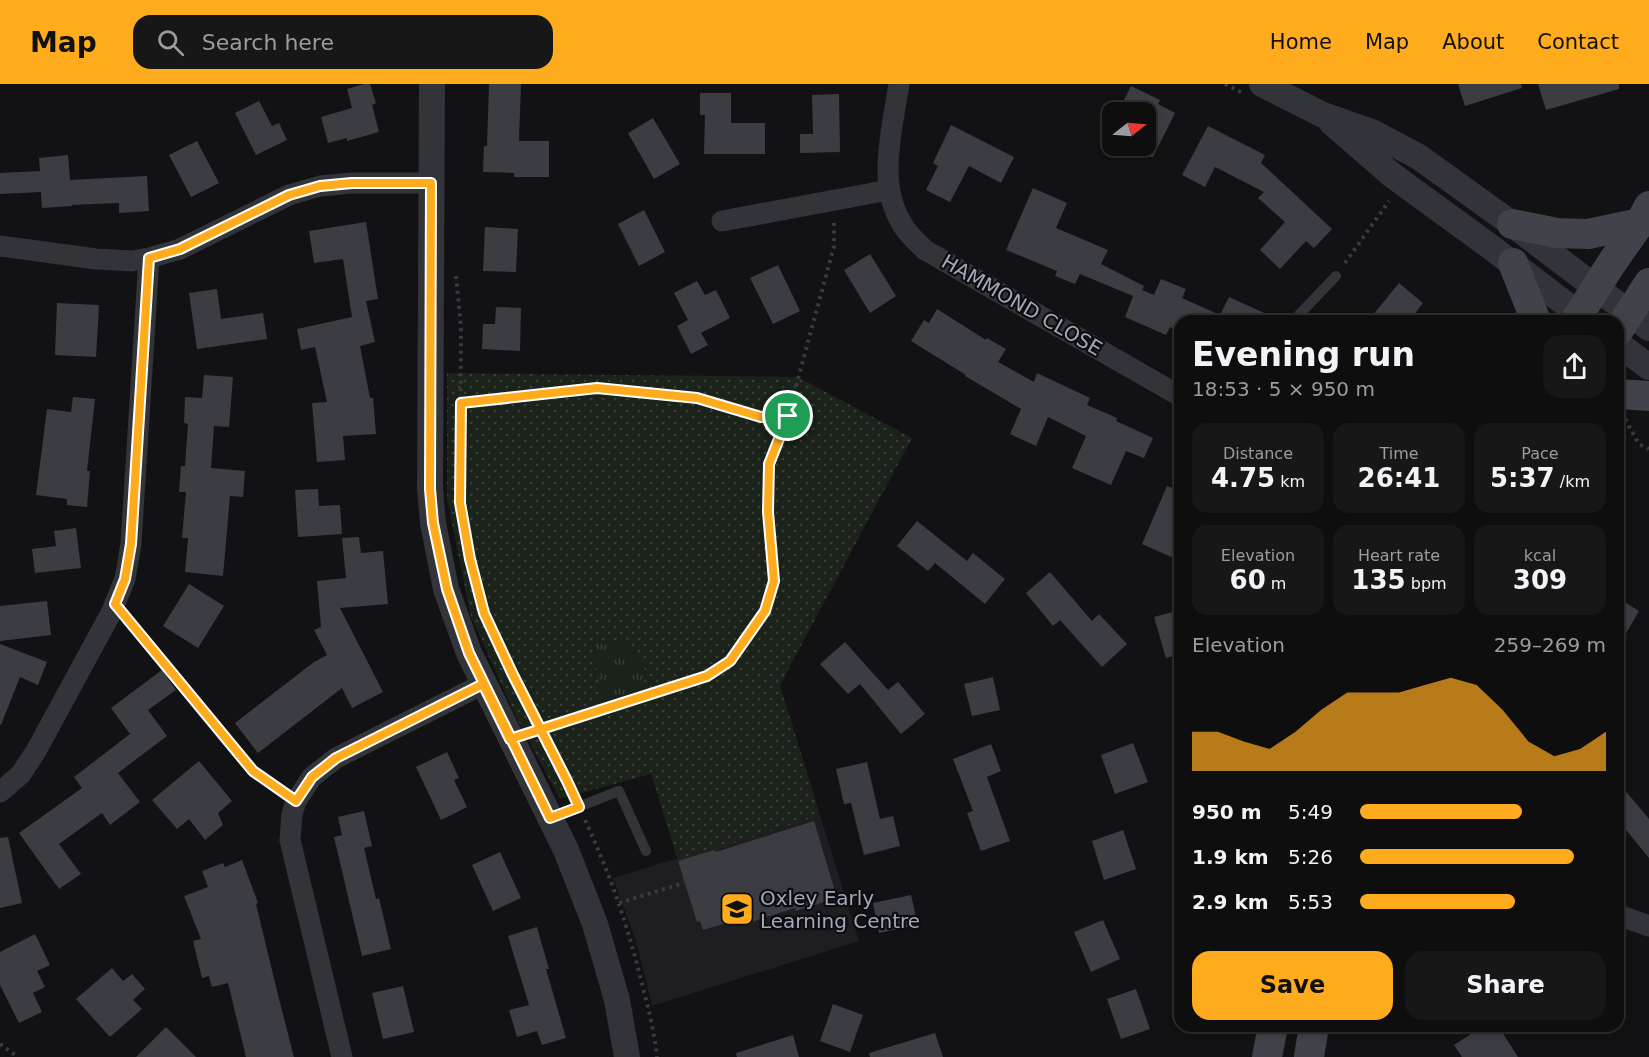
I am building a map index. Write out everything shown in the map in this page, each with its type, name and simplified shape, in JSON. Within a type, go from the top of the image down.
[{"type":"main road","points":[[1512,224],[1557,233],[1588,234],[1645,214]]},
{"type":"main road","points":[[1583,315],[1596,288],[1645,214]]},
{"type":"main road","points":[[1513,263],[1534,315]]},
{"type":"main road","points":[[1632,324],[1649,284]]},
{"type":"main road","points":[[1624,401],[1649,396]]},
{"type":"main road","points":[[1267,1057],[1272,1032]]},
{"type":"main road","points":[[1309,1057],[1313,1032]]},
{"type":"street","points":[[432,84],[430,489],[447,589],[469,653],[566,850],[595,924],[617,1000],[627,1057]]},
{"type":"street","name":"HAMMOND CLOSE","points":[[899,84],[888,158],[889,190],[892,204],[905,229],[925,250],[1174,393]]},
{"type":"street","points":[[1262,84],[1323,115],[1372,132],[1419,157],[1596,288],[1623,315]]},
{"type":"street","points":[[1323,115],[1402,182],[1513,263],[1576,315]]},
{"type":"street","points":[[0,246],[96,259],[132,261],[180,249],[289,195],[320,186],[352,183],[431,183]]},
{"type":"street","points":[[722,221],[889,190]]},
{"type":"street","points":[[0,792],[21,774],[36,751],[115,604],[125,579],[131,544],[149,258]]},
{"type":"street","points":[[1624,348],[1649,367]]},
{"type":"street","points":[[342,1057],[290,840],[292,814],[296,801],[312,777],[336,758],[483,684]]},
{"type":"street","points":[[1624,917],[1649,926]]},
{"type":"lane","points":[[1299,315],[1336,276]]},
{"type":"lane","points":[[550,818],[620,791],[646,851]]},
{"type":"path","points":[[1336,276],[1402,182]]},
{"type":"path","points":[[510,739],[707,676],[730,661],[765,611],[774,581],[768,512],[769,464],[788,416],[834,246],[833,200]]},
{"type":"path","points":[[657,1057],[649,1012],[628,928],[604,862],[484,613],[470,559],[460,503],[461,403],[597,388],[697,398],[761,417],[788,416]]},
{"type":"path","points":[[1624,412],[1639,444],[1649,449]]},
{"type":"path","points":[[115,604],[253,771],[296,801]]},
{"type":"path","points":[[619,903],[684,883]]},
{"type":"path","points":[[0,1044],[18,1057]]},
{"type":"shaded area","name":"Oxley Early Learning Centre","points":[[820,815],[859,941],[652,1006],[636,941],[613,878]]},
{"type":"green space","points":[[447,373],[798,377],[912,438],[780,685],[820,815],[678,861],[651,774],[560,799],[519,723],[471,617],[447,499]]},
{"type":"green space","points":[[627,639],[631,653],[644,667],[643,685],[636,701],[603,707],[593,647]]},
{"type":"building","points":[[370,84],[376,103],[372,105],[379,132],[347,141],[347,138],[328,143],[321,117],[352,108],[347,89]]},
{"type":"building","points":[[489,84],[521,84],[519,141],[549,141],[549,177],[514,177],[514,173],[483,172],[484,146],[487,146]]},
{"type":"building","points":[[1458,84],[1521,84],[1522,88],[1465,106]]},
{"type":"building","points":[[1538,84],[1619,84],[1619,89],[1546,110]]},
{"type":"building","points":[[1131,86],[1160,100],[1158,104],[1175,113],[1156,151],[1156,102],[1123,102]]},
{"type":"building","points":[[700,93],[731,93],[731,123],[765,123],[765,154],[704,154],[705,115],[700,115]]},
{"type":"building","points":[[839,94],[840,152],[800,153],[800,134],[813,134],[812,95]]},
{"type":"building","points":[[259,101],[272,126],[279,123],[287,140],[256,155],[235,113]]},
{"type":"building","points":[[653,118],[680,164],[654,179],[628,133]]},
{"type":"building","points":[[951,125],[1014,157],[1001,183],[969,166],[950,202],[926,190],[938,166],[933,163]]},
{"type":"building","points":[[1208,126],[1265,155],[1261,163],[1332,229],[1314,248],[1306,241],[1280,269],[1260,250],[1285,222],[1258,198],[1264,192],[1215,167],[1205,187],[1182,175]]},
{"type":"building","points":[[197,141],[219,183],[191,197],[169,155]]},
{"type":"building","points":[[68,155],[70,180],[147,176],[149,211],[119,213],[119,203],[42,208],[41,192],[0,194],[0,173],[40,171],[39,158]]},
{"type":"building","points":[[1033,188],[1067,203],[1056,228],[1108,250],[1101,264],[1144,286],[1142,290],[1154,295],[1161,279],[1186,289],[1182,298],[1220,315],[1174,315],[1174,329],[1170,327],[1166,335],[1125,317],[1133,296],[1080,274],[1075,284],[1055,276],[1057,271],[1006,250]]},
{"type":"building","points":[[644,210],[665,252],[639,266],[618,224]]},
{"type":"building","points":[[366,222],[378,299],[366,301],[375,342],[360,346],[370,398],[373,398],[376,434],[343,436],[345,460],[317,462],[312,403],[327,402],[315,347],[301,350],[297,329],[352,317],[343,259],[314,263],[309,231]]},
{"type":"building","points":[[485,227],[518,229],[516,272],[483,271]]},
{"type":"building","points":[[870,254],[896,296],[870,313],[844,270]]},
{"type":"building","points":[[778,265],[800,311],[773,324],[750,278]]},
{"type":"building","points":[[697,281],[705,295],[716,290],[730,318],[701,333],[708,345],[691,354],[677,326],[688,320],[674,293]]},
{"type":"building","points":[[1399,283],[1423,303],[1414,315],[1373,315]]},
{"type":"building","points":[[217,289],[221,319],[263,313],[267,339],[197,349],[189,293]]},
{"type":"building","points":[[1229,297],[1269,315],[1220,315]]},
{"type":"building","points":[[57,303],[99,305],[96,357],[55,355]]},
{"type":"building","points":[[496,307],[521,308],[520,351],[482,349],[483,324],[495,324]]},
{"type":"building","points":[[937,309],[986,340],[987,338],[1006,349],[998,362],[1034,382],[1037,373],[1090,398],[1087,405],[1153,438],[1144,458],[1126,451],[1111,485],[1072,468],[1086,436],[1048,417],[1036,446],[1010,434],[1021,409],[911,341],[924,320],[929,323]]},
{"type":"building","points":[[204,375],[233,377],[229,427],[214,426],[211,468],[245,471],[243,497],[230,496],[223,576],[185,572],[188,538],[182,538],[186,492],[179,492],[181,466],[185,466],[188,424],[184,423],[185,397],[202,398]]},
{"type":"building","points":[[73,397],[95,399],[87,471],[90,471],[87,507],[67,505],[67,499],[36,495],[47,409],[71,412]]},
{"type":"building","points":[[1167,486],[1174,489],[1174,558],[1142,544]]},
{"type":"building","points":[[318,489],[319,506],[340,505],[342,534],[298,537],[295,490]]},
{"type":"building","points":[[917,521],[967,561],[973,553],[1005,579],[985,604],[935,563],[928,571],[897,546]]},
{"type":"building","points":[[76,528],[81,568],[35,573],[32,549],[56,546],[54,531]]},
{"type":"building","points":[[359,537],[361,553],[383,551],[388,604],[340,608],[383,692],[352,708],[342,688],[258,753],[235,723],[314,662],[327,655],[314,630],[321,627],[317,581],[346,578],[342,538]]},
{"type":"building","points":[[1050,572],[1092,621],[1099,614],[1127,644],[1102,667],[1060,620],[1053,626],[1026,593]]},
{"type":"building","points":[[189,584],[224,606],[198,648],[163,626]]},
{"type":"building","points":[[47,601],[51,635],[0,641],[0,606]]},
{"type":"building","points":[[1624,602],[1639,611],[1624,637]]},
{"type":"building","points":[[1174,612],[1174,656],[1166,658],[1154,617]]},
{"type":"building","points":[[845,642],[888,690],[898,682],[925,714],[901,734],[860,684],[848,694],[820,664]]},
{"type":"building","points":[[0,644],[47,662],[38,685],[20,677],[1,725],[0,724]]},
{"type":"building","points":[[162,670],[176,690],[148,710],[167,736],[118,773],[140,802],[110,825],[102,813],[59,844],[81,874],[59,889],[19,833],[82,788],[74,777],[130,734],[111,708]]},
{"type":"building","points":[[993,677],[1000,710],[972,716],[964,684]]},
{"type":"building","points":[[1133,743],[1148,782],[1115,794],[1101,755]]},
{"type":"building","points":[[991,744],[1001,771],[987,777],[1010,841],[981,851],[967,813],[973,811],[953,759]]},
{"type":"building","points":[[447,752],[459,778],[454,780],[467,807],[441,820],[416,767]]},
{"type":"building","points":[[199,761],[232,801],[218,813],[223,825],[205,840],[189,819],[177,829],[152,800]]},
{"type":"building","points":[[867,762],[880,819],[893,816],[900,846],[864,855],[851,803],[844,804],[836,769]]},
{"type":"building","points":[[1624,789],[1649,819],[1649,858],[1624,827]]},
{"type":"building","points":[[364,811],[372,846],[364,848],[391,949],[362,956],[334,837],[342,835],[338,817]]},
{"type":"building","points":[[814,821],[837,898],[748,923],[746,917],[703,930],[700,921],[697,922],[678,861],[714,850],[716,852]]},
{"type":"building","points":[[1123,830],[1136,869],[1104,880],[1092,841]]},
{"type":"building","points":[[8,837],[22,903],[0,908],[0,838]]},
{"type":"building","points":[[500,852],[521,898],[493,911],[472,865]]},
{"type":"building","points":[[242,860],[258,903],[256,904],[294,1057],[246,1057],[228,983],[212,987],[209,976],[202,978],[193,941],[201,939],[184,896],[208,887],[202,871],[223,863],[225,867]]},
{"type":"building","points":[[911,895],[918,925],[879,933],[873,903]]},
{"type":"building","points":[[1103,920],[1120,959],[1091,972],[1074,932]]},
{"type":"building","points":[[537,927],[549,969],[546,969],[566,1038],[542,1045],[537,1031],[517,1037],[509,1010],[529,1005],[508,936]]},
{"type":"building","points":[[35,934],[50,965],[37,971],[45,987],[33,993],[42,1012],[19,1023],[0,985],[0,952]]},
{"type":"building","points":[[112,968],[123,981],[132,974],[145,989],[133,1000],[142,1009],[110,1037],[76,999]]},
{"type":"building","points":[[403,986],[414,1032],[383,1039],[372,993]]},
{"type":"building","points":[[1136,989],[1150,1029],[1121,1039],[1107,999]]},
{"type":"building","points":[[833,1004],[863,1015],[850,1052],[820,1041]]},
{"type":"building","points":[[166,1027],[196,1057],[136,1057]]},
{"type":"building","points":[[1474,1032],[1502,1032],[1518,1057],[1462,1057],[1454,1045]]},
{"type":"building","points":[[935,1033],[943,1057],[870,1057],[869,1053]]},
{"type":"building","points":[[793,1035],[799,1057],[737,1057],[736,1053]]},
{"type":"place","name":"Oxley Early Learning Centre","points":[[737,909]]},
{"type":"route","points":[[788,416],[761,417],[697,398],[597,388],[461,403],[460,503],[470,559],[484,613],[513,675],[541,729],[567,781],[579,807],[550,818],[483,684],[469,653],[447,589],[433,523],[430,489],[431,183],[352,183],[320,186],[289,195],[180,249],[149,258],[131,544],[125,579],[115,604],[253,771],[296,801],[312,777],[336,758],[483,684],[510,739],[541,729],[624,703],[707,676],[730,661],[765,611],[774,581],[768,512],[769,464],[788,416]]}]
